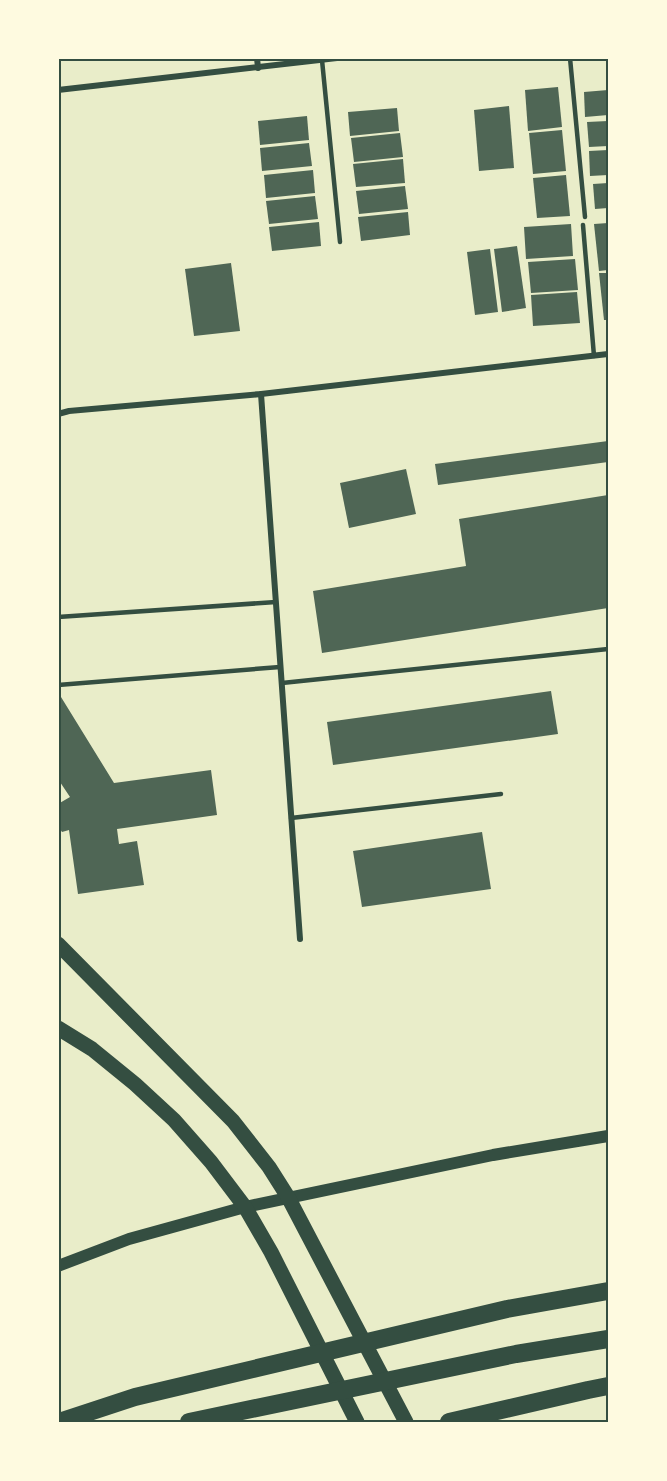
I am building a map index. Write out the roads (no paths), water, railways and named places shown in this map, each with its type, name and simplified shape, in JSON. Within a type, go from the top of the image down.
[{"type":"highway","points":[[59,1422],[135,1397],[507,1310],[609,1291]]},
{"type":"highway","points":[[189,1422],[516,1354],[609,1339]]},
{"type":"highway","points":[[449,1422],[609,1386]]},
{"type":"main road","points":[[58,944],[233,1121],[269,1167],[288,1197],[406,1422]]},
{"type":"main road","points":[[58,1028],[100,1056],[135,1084],[174,1120],[211,1162],[245,1207],[357,1422]]},
{"type":"main road","points":[[58,1266],[129,1239],[245,1207],[493,1155],[609,1136]]},
{"type":"street","points":[[257,58],[258,68]]},
{"type":"street","points":[[58,90],[337,58]]},
{"type":"street","points":[[58,414],[69,411],[261,394],[609,354]]},
{"type":"street","points":[[261,394],[300,939]]},
{"type":"lane","points":[[570,58],[585,217]]},
{"type":"lane","points":[[322,60],[340,242]]},
{"type":"lane","points":[[583,225],[594,356]]},
{"type":"lane","points":[[58,617],[276,602]]},
{"type":"lane","points":[[282,683],[609,649]]},
{"type":"lane","points":[[58,685],[280,667]]},
{"type":"lane","points":[[291,818],[501,794]]}]
